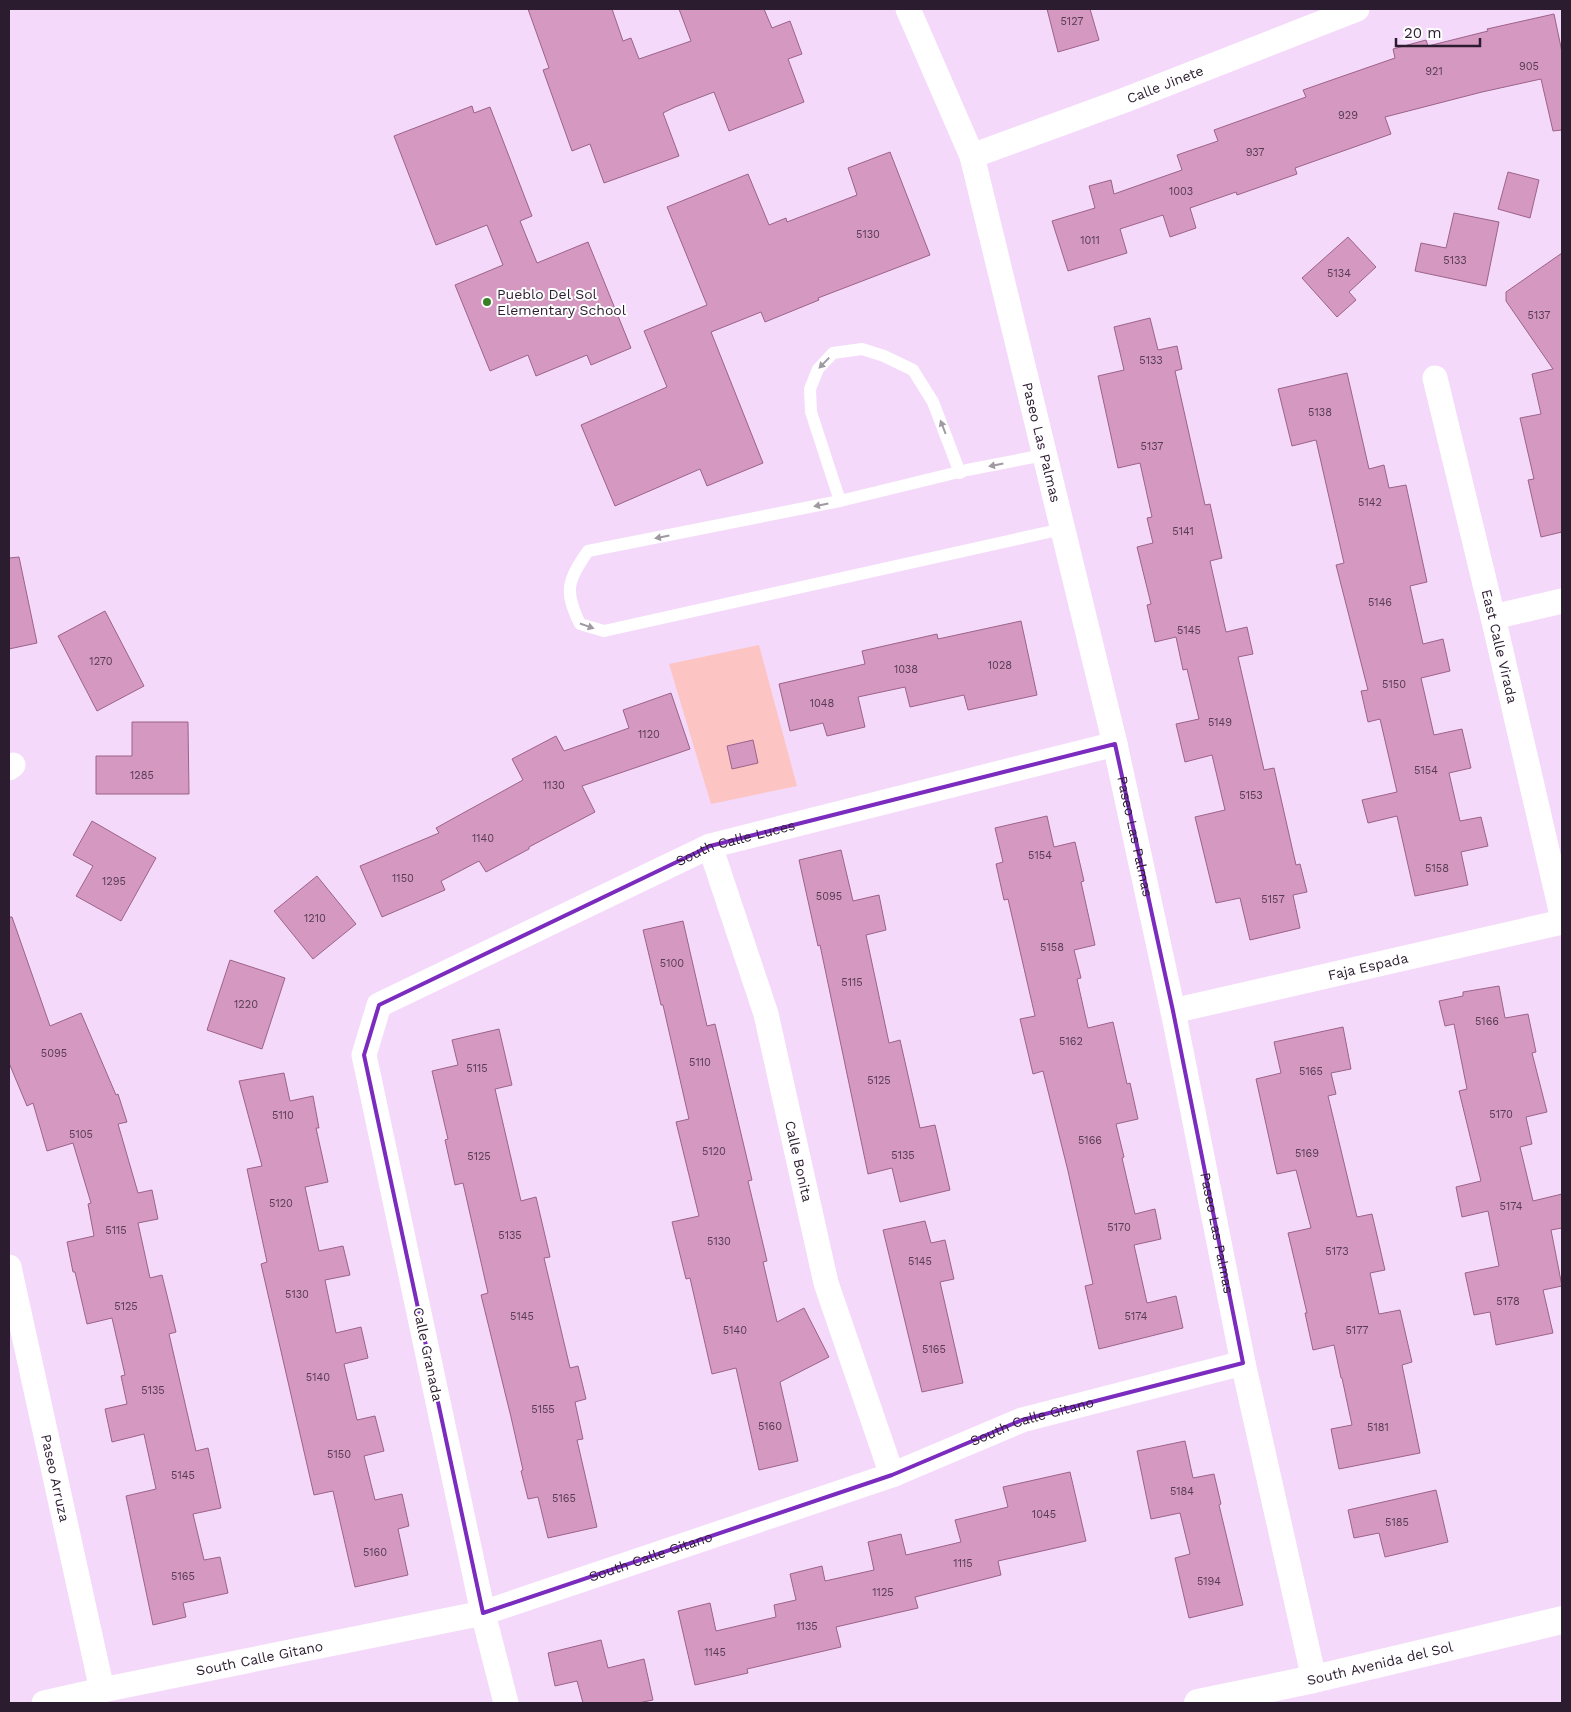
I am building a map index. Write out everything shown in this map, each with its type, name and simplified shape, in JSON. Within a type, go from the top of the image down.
[{"type":"street","name":"Paseo Las Palmas","points":[[908,9],[972,156],[1115,744],[1174,1010],[1243,1364],[1314,1679]]},
{"type":"street","name":"Calle Jinete","points":[[972,156],[1126,100],[1357,9]]},
{"type":"street","name":"East Calle Virada","points":[[1435,378],[1562,915]]},
{"type":"street","points":[[1493,617],[1562,601]]},
{"type":"street","name":"South Calle Luces","points":[[379,1004],[710,846],[1115,744]]},
{"type":"street","name":"Calle Bonita","points":[[710,846],[766,1014],[826,1283],[892,1475]]},
{"type":"street","name":"Faja Espada","points":[[1174,1010],[1562,922]]},
{"type":"street","name":"Calle Granada","points":[[379,1004],[364,1055],[483,1613],[506,1703]]},
{"type":"street","name":"Paseo Arruza","points":[[9,1267],[102,1690]]},
{"type":"street","name":"South Calle Gitano","points":[[44,1703],[483,1613],[892,1475],[1022,1420],[1243,1364]]},
{"type":"street","name":"South Avenida del Sol","points":[[1198,1703],[1314,1679],[1562,1620]]},
{"type":"lane","points":[[840,501],[810,404],[810,389],[818,369],[833,354],[862,349],[884,356],[913,370],[933,402],[960,472]]},
{"type":"lane","points":[[1044,455],[960,472],[840,501],[588,551],[575,570],[569,588],[570,604],[580,624],[604,631],[1062,529]]},
{"type":"highlighted area","points":[[1115,744],[1173,1011],[1243,1363],[1022,1420],[892,1475],[483,1613],[364,1055],[379,1005],[710,846]]},
{"type":"shaded area","points":[[759,645],[797,786],[711,804],[669,664]]},
{"type":"building","points":[[528,9],[612,9],[623,41],[631,38],[639,59],[691,41],[679,9],[764,9],[772,28],[790,21],[802,54],[788,59],[804,102],[729,131],[714,92],[675,107],[663,113],[679,156],[604,183],[590,144],[572,151],[543,70],[549,68]]},
{"type":"building","points":[[1047,9],[1090,9],[1099,40],[1058,52]]},
{"type":"building","points":[[1554,14],[1562,52],[1562,130],[1553,131],[1541,79],[1385,117],[1391,134],[1295,168],[1297,174],[1237,195],[1236,192],[1190,208],[1196,228],[1170,237],[1163,215],[1120,229],[1127,253],[1068,271],[1052,221],[1095,208],[1089,186],[1111,180],[1114,194],[1182,170],[1177,155],[1218,141],[1214,130],[1306,97],[1303,90],[1395,58],[1393,49],[1426,40],[1428,46],[1488,31],[1487,29]]},
{"type":"building","points":[[472,106],[474,113],[490,107],[532,216],[520,221],[537,263],[588,242],[631,348],[591,365],[587,355],[536,376],[528,355],[490,371],[455,285],[503,265],[487,225],[436,245],[394,136]]},
{"type":"building","points":[[890,152],[930,255],[818,298],[819,300],[765,322],[761,312],[711,332],[763,463],[707,486],[700,469],[615,506],[581,425],[667,387],[644,331],[707,305],[667,207],[748,174],[769,225],[786,218],[787,222],[857,195],[848,168]]},
{"type":"building","points":[[1508,172],[1539,180],[1530,218],[1498,209]]},
{"type":"building","points":[[1454,213],[1499,222],[1486,286],[1415,271],[1421,243],[1446,248]]},
{"type":"building","points":[[1348,237],[1376,267],[1349,292],[1356,300],[1337,317],[1302,278]]},
{"type":"building","points":[[1562,253],[1562,532],[1541,537],[1528,480],[1534,479],[1520,418],[1541,414],[1532,374],[1553,369],[1506,301],[1506,292]]},
{"type":"building","points":[[1150,318],[1158,350],[1177,346],[1182,369],[1175,371],[1205,505],[1210,504],[1222,558],[1210,561],[1226,632],[1247,627],[1253,654],[1238,657],[1264,770],[1274,768],[1296,865],[1300,864],[1307,892],[1293,895],[1300,928],[1250,940],[1240,898],[1216,903],[1195,817],[1225,810],[1212,755],[1185,762],[1176,724],[1199,719],[1187,669],[1183,670],[1176,637],[1155,642],[1147,605],[1151,604],[1137,547],[1153,543],[1147,518],[1152,517],[1140,463],[1118,468],[1098,376],[1124,370],[1114,327]]},
{"type":"building","points":[[1347,373],[1369,469],[1384,465],[1389,488],[1406,485],[1427,582],[1410,586],[1423,644],[1443,639],[1450,671],[1421,678],[1434,735],[1462,729],[1471,768],[1449,773],[1460,821],[1481,817],[1488,846],[1461,852],[1468,885],[1415,896],[1397,816],[1368,823],[1362,800],[1397,792],[1380,719],[1368,722],[1361,691],[1368,690],[1336,565],[1344,563],[1316,440],[1292,446],[1278,389]]},
{"type":"building","points":[[19,557],[37,643],[9,649],[9,558]]},
{"type":"building","points":[[105,611],[144,686],[97,711],[58,636]]},
{"type":"building","points":[[1021,621],[1037,695],[968,710],[964,695],[910,707],[905,687],[858,697],[865,727],[827,736],[823,723],[790,731],[779,684],[865,664],[862,651],[937,634],[938,639]]},
{"type":"building","points":[[671,693],[690,749],[582,786],[595,812],[486,872],[479,861],[441,881],[445,890],[382,917],[360,866],[439,833],[436,828],[523,780],[512,759],[556,736],[564,751],[629,728],[623,710]]},
{"type":"building","points":[[132,722],[188,722],[189,794],[96,794],[96,756],[132,756]]},
{"type":"building","points":[[753,740],[758,763],[732,769],[727,746]]},
{"type":"building","points":[[1047,816],[1054,847],[1075,842],[1084,881],[1081,882],[1095,945],[1074,950],[1081,978],[1077,979],[1088,1028],[1113,1022],[1127,1084],[1130,1083],[1138,1119],[1116,1124],[1135,1214],[1155,1209],[1161,1239],[1134,1245],[1147,1303],[1176,1296],[1183,1328],[1099,1349],[1085,1286],[1093,1284],[1068,1171],[1043,1071],[1033,1074],[1020,1019],[1035,1016],[1008,899],[1004,900],[996,864],[1003,862],[995,828]]},
{"type":"building","points":[[92,821],[156,858],[121,921],[76,896],[93,866],[73,855]]},
{"type":"building","points":[[841,850],[853,901],[879,895],[886,930],[866,935],[889,1043],[900,1040],[920,1128],[935,1125],[950,1190],[900,1202],[892,1168],[868,1174],[820,945],[818,946],[799,860]]},
{"type":"building","points":[[317,876],[356,924],[313,959],[274,911]]},
{"type":"building","points":[[9,917],[12,917],[50,1026],[81,1013],[116,1095],[118,1094],[127,1122],[118,1124],[138,1193],[152,1190],[158,1219],[138,1223],[150,1278],[162,1275],[176,1332],[169,1334],[196,1451],[208,1448],[221,1508],[193,1514],[204,1560],[220,1557],[228,1593],[183,1603],[186,1617],[153,1625],[126,1496],[156,1489],[144,1434],[112,1442],[105,1409],[127,1404],[121,1376],[125,1375],[112,1318],[87,1324],[75,1272],[73,1272],[67,1242],[94,1236],[88,1204],[91,1203],[73,1143],[47,1151],[33,1103],[27,1106],[9,1063]]},
{"type":"building","points":[[683,921],[707,1026],[715,1024],[752,1180],[748,1181],[767,1261],[763,1262],[777,1322],[804,1308],[829,1357],[780,1382],[798,1461],[759,1470],[736,1368],[712,1374],[690,1278],[686,1279],[672,1222],[699,1216],[676,1122],[689,1119],[663,1005],[661,1005],[643,930]]},
{"type":"building","points":[[230,960],[285,978],[262,1049],[207,1030]]},
{"type":"building","points":[[1499,986],[1505,1018],[1528,1014],[1536,1052],[1532,1053],[1547,1112],[1526,1117],[1532,1144],[1520,1147],[1533,1201],[1562,1194],[1562,1228],[1551,1230],[1562,1286],[1543,1290],[1553,1333],[1496,1345],[1490,1312],[1474,1315],[1465,1273],[1499,1266],[1488,1211],[1462,1217],[1456,1187],[1481,1181],[1459,1091],[1467,1089],[1454,1024],[1445,1026],[1439,1001],[1463,996],[1463,992]]},
{"type":"building","points":[[1343,1027],[1351,1069],[1331,1073],[1336,1094],[1328,1096],[1357,1217],[1372,1214],[1385,1270],[1370,1273],[1379,1314],[1400,1310],[1412,1362],[1402,1365],[1420,1453],[1339,1469],[1331,1429],[1352,1425],[1342,1378],[1334,1345],[1313,1350],[1305,1313],[1307,1313],[1288,1233],[1311,1228],[1296,1170],[1277,1174],[1256,1079],[1281,1073],[1274,1042]]},
{"type":"building","points":[[499,1029],[512,1085],[495,1089],[521,1201],[536,1197],[550,1257],[544,1258],[570,1368],[578,1366],[586,1399],[575,1402],[583,1439],[577,1440],[597,1527],[548,1538],[538,1497],[528,1499],[521,1471],[523,1470],[511,1417],[481,1295],[488,1293],[463,1183],[455,1185],[445,1140],[448,1139],[432,1071],[458,1065],[452,1040]]},
{"type":"building","points":[[284,1073],[290,1101],[313,1096],[319,1128],[316,1128],[328,1182],[305,1187],[319,1251],[343,1246],[350,1275],[325,1280],[336,1333],[361,1327],[368,1358],[344,1364],[357,1420],[375,1416],[384,1451],[364,1456],[375,1500],[402,1494],[409,1526],[398,1529],[408,1575],[355,1587],[333,1491],[314,1495],[261,1264],[267,1262],[247,1169],[262,1166],[239,1081]]},
{"type":"building","points":[[925,1221],[931,1243],[945,1240],[954,1279],[940,1282],[963,1383],[922,1392],[883,1230]]},
{"type":"building","points":[[1185,1441],[1193,1478],[1214,1474],[1221,1504],[1219,1505],[1243,1605],[1189,1618],[1175,1558],[1190,1554],[1180,1513],[1151,1519],[1137,1451]]},
{"type":"building","points":[[1070,1472],[1086,1541],[998,1561],[1001,1575],[915,1597],[918,1608],[836,1627],[841,1647],[747,1669],[748,1673],[695,1685],[678,1611],[710,1603],[716,1631],[776,1617],[774,1605],[796,1600],[790,1574],[822,1566],[825,1581],[874,1570],[868,1542],[901,1534],[906,1555],[961,1542],[955,1520],[1008,1507],[1003,1487]]},
{"type":"building","points":[[1436,1490],[1448,1542],[1385,1557],[1379,1533],[1354,1538],[1348,1510]]},
{"type":"building","points":[[601,1640],[608,1668],[644,1659],[653,1700],[638,1703],[583,1703],[577,1681],[555,1686],[548,1653]]},
{"type":"place","name":"Pueblo Del Sol Elementary School","points":[[487,302]]}]
